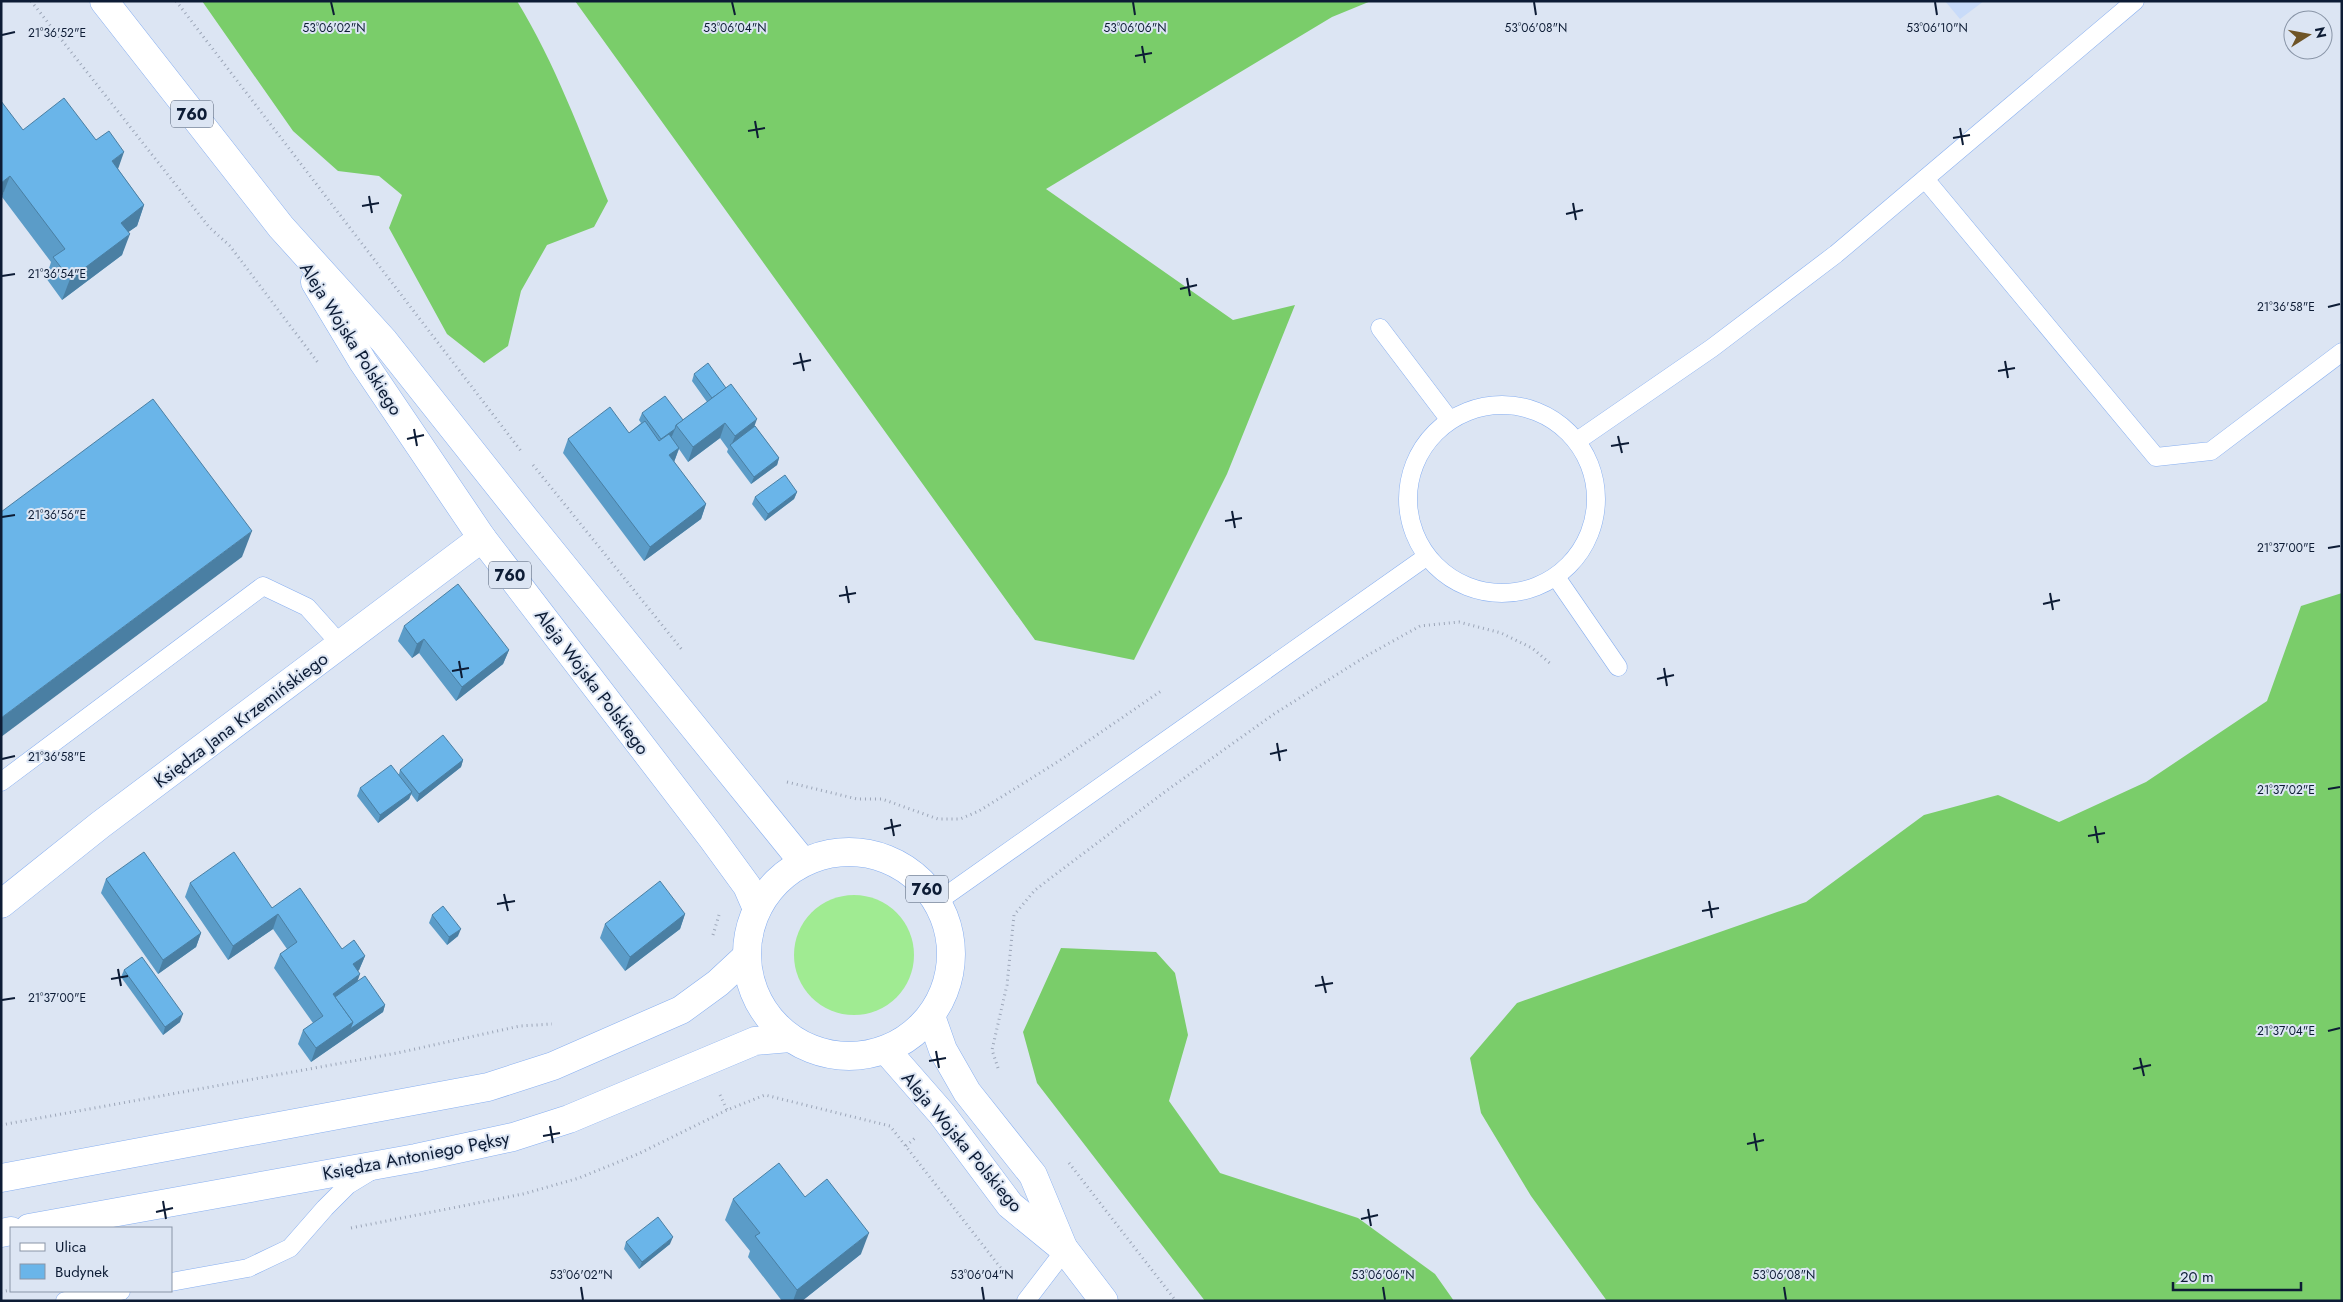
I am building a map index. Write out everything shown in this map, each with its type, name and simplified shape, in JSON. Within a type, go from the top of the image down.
[{"type":"main road","name":"Aleja Wojska Polskiego","points":[[104,1],[281,227],[384,340],[803,862]]},
{"type":"main road","name":"Aleja Wojska Polskiego","points":[[281,227],[363,362],[482,538],[718,846],[747,886],[757,909]]},
{"type":"main road","name":"Księdza Jana Krzemińskiego","points":[[1,904],[100,824],[342,645],[482,538]]},
{"type":"main road","name":"760","points":[[852,851],[877,855],[900,865],[920,880],[937,902],[948,928],[951,959],[945,990],[930,1016],[908,1038],[886,1050],[862,1056],[836,1056],[812,1050],[790,1038],[771,1022],[758,1002],[750,980],[746,957],[750,927],[762,899],[782,876],[803,862],[827,854],[852,851]]},
{"type":"main road","points":[[1,1178],[488,1087],[553,1066],[681,1010],[718,983],[746,957]]},
{"type":"main road","name":"Aleja Wojska Polskiego","points":[[930,1016],[943,1050],[967,1092],[1033,1175],[1065,1250]]},
{"type":"main road","name":"Księdza Antoniego Pęksy","points":[[35,1227],[382,1164],[513,1137],[616,1100],[703,1061],[755,1041],[790,1038]]},
{"type":"main road","name":"Aleja Wojska Polskiego","points":[[886,1050],[942,1114],[1010,1205],[1065,1250],[1104,1301]]},
{"type":"lane","points":[[1576,441],[1728,336],[1836,254],[2135,1]]},
{"type":"lane","points":[[1926,179],[2156,457],[2212,451],[2342,352]]},
{"type":"lane","points":[[1380,328],[1449,419]]},
{"type":"lane","points":[[1503,404],[1530,408],[1556,421],[1576,441],[1590,463],[1596,488],[1596,513],[1588,538],[1575,560],[1556,577],[1530,590],[1500,594],[1471,589],[1445,575],[1426,557],[1412,532],[1407,507],[1408,482],[1416,458],[1430,436],[1449,419],[1475,407],[1503,404]]},
{"type":"lane","points":[[937,902],[1426,557]]},
{"type":"lane","points":[[1556,577],[1618,667]]},
{"type":"lane","points":[[1,782],[263,586],[308,607],[342,645]]},
{"type":"lane","points":[[172,1282],[248,1268],[290,1248],[348,1185],[382,1164]]},
{"type":"lane","points":[[1026,1301],[1065,1250]]},
{"type":"lane","points":[[65,1301],[115,1292]]},
{"type":"path","points":[[176,1],[527,458],[684,652]]},
{"type":"path","points":[[999,1072],[992,1050],[1007,985],[1014,915],[1034,890],[1166,792],[1274,714],[1368,654],[1420,626],[1459,622],[1501,632],[1532,648],[1552,665]]},
{"type":"path","points":[[780,774],[786,782],[856,799],[882,799],[938,818],[960,819],[980,811],[1059,761],[1161,691]]},
{"type":"path","points":[[710,939],[719,918],[718,909]]},
{"type":"path","points":[[1,1125],[397,1053],[520,1026],[561,1024]]},
{"type":"path","points":[[703,1061],[727,1110]]},
{"type":"path","points":[[300,1237],[523,1194],[579,1178],[638,1154],[727,1110],[765,1095],[890,1126],[1008,1278]]},
{"type":"path","points":[[1066,1159],[1176,1301]]},
{"type":"shaded area","points":[[1945,1],[1984,1],[1960,19]]},
{"type":"green space","points":[[202,1],[517,1],[555,74],[608,201],[594,227],[547,245],[521,291],[508,346],[484,363],[447,334],[389,228],[402,195],[379,176],[338,171],[293,131]]},
{"type":"green space","points":[[575,1],[1371,1],[1332,17],[1046,189],[1233,320],[1295,305],[1227,474],[1134,660],[1035,640]]},
{"type":"green space","points":[[2342,593],[2342,1301],[1607,1301],[1531,1196],[1481,1113],[1470,1058],[1517,1003],[1806,902],[1924,815],[1998,795],[2059,822],[2146,782],[2267,701],[2301,606]]},
{"type":"green space","points":[[854,895],[866,896],[877,900],[887,905],[896,913],[904,922],[909,932],[913,943],[913,967],[909,978],[904,988],[896,997],[887,1005],[877,1010],[866,1014],[854,1015],[842,1014],[831,1010],[821,1005],[812,997],[804,988],[799,978],[795,967],[794,955],[795,943],[799,932],[804,922],[812,913],[821,905],[831,900],[842,896]]},
{"type":"green space","points":[[1061,948],[1156,952],[1175,973],[1188,1035],[1169,1101],[1220,1173],[1358,1218],[1435,1274],[1454,1301],[1205,1301],[1037,1083],[1023,1032]]},
{"type":"building","points":[[64,98],[96,140],[109,131],[124,152],[112,161],[144,205],[121,223],[130,234],[70,279],[53,257],[65,249],[10,176],[1,183],[1,101],[23,130]]},
{"type":"building","points":[[708,363],[726,388],[712,398],[694,374]]},
{"type":"building","points":[[731,384],[757,419],[735,436],[725,423],[693,447],[676,425]]},
{"type":"building","points":[[665,396],[683,420],[676,425],[675,429],[661,439],[642,413]]},
{"type":"building","points":[[153,399],[252,531],[1,718],[1,512]]},
{"type":"building","points":[[610,407],[629,433],[645,421],[659,441],[669,434],[679,448],[669,455],[706,504],[650,547],[568,439]]},
{"type":"building","points":[[755,426],[779,458],[754,477],[730,445]]},
{"type":"building","points":[[785,475],[797,492],[768,514],[755,497]]},
{"type":"building","points":[[458,584],[509,650],[462,687],[424,639],[417,644],[404,626]]},
{"type":"building","points":[[443,735],[463,760],[419,794],[400,770]]},
{"type":"building","points":[[391,765],[412,792],[380,815],[360,788]]},
{"type":"building","points":[[144,852],[201,933],[163,960],[106,879]]},
{"type":"building","points":[[234,852],[272,908],[300,888],[342,949],[354,940],[365,956],[353,964],[360,974],[333,994],[353,1022],[316,1048],[303,1030],[323,1016],[280,954],[297,942],[278,914],[233,946],[190,883]]},
{"type":"building","points":[[660,881],[685,914],[630,957],[605,924]]},
{"type":"building","points":[[443,906],[461,929],[449,937],[432,915]]},
{"type":"building","points":[[142,957],[183,1014],[165,1027],[124,970]]},
{"type":"building","points":[[365,976],[385,1005],[350,1029],[353,1022],[335,997]]},
{"type":"building","points":[[779,1163],[805,1197],[827,1179],[869,1233],[797,1290],[755,1236],[760,1233],[733,1199]]},
{"type":"building","points":[[658,1217],[673,1237],[642,1262],[626,1242]]}]
